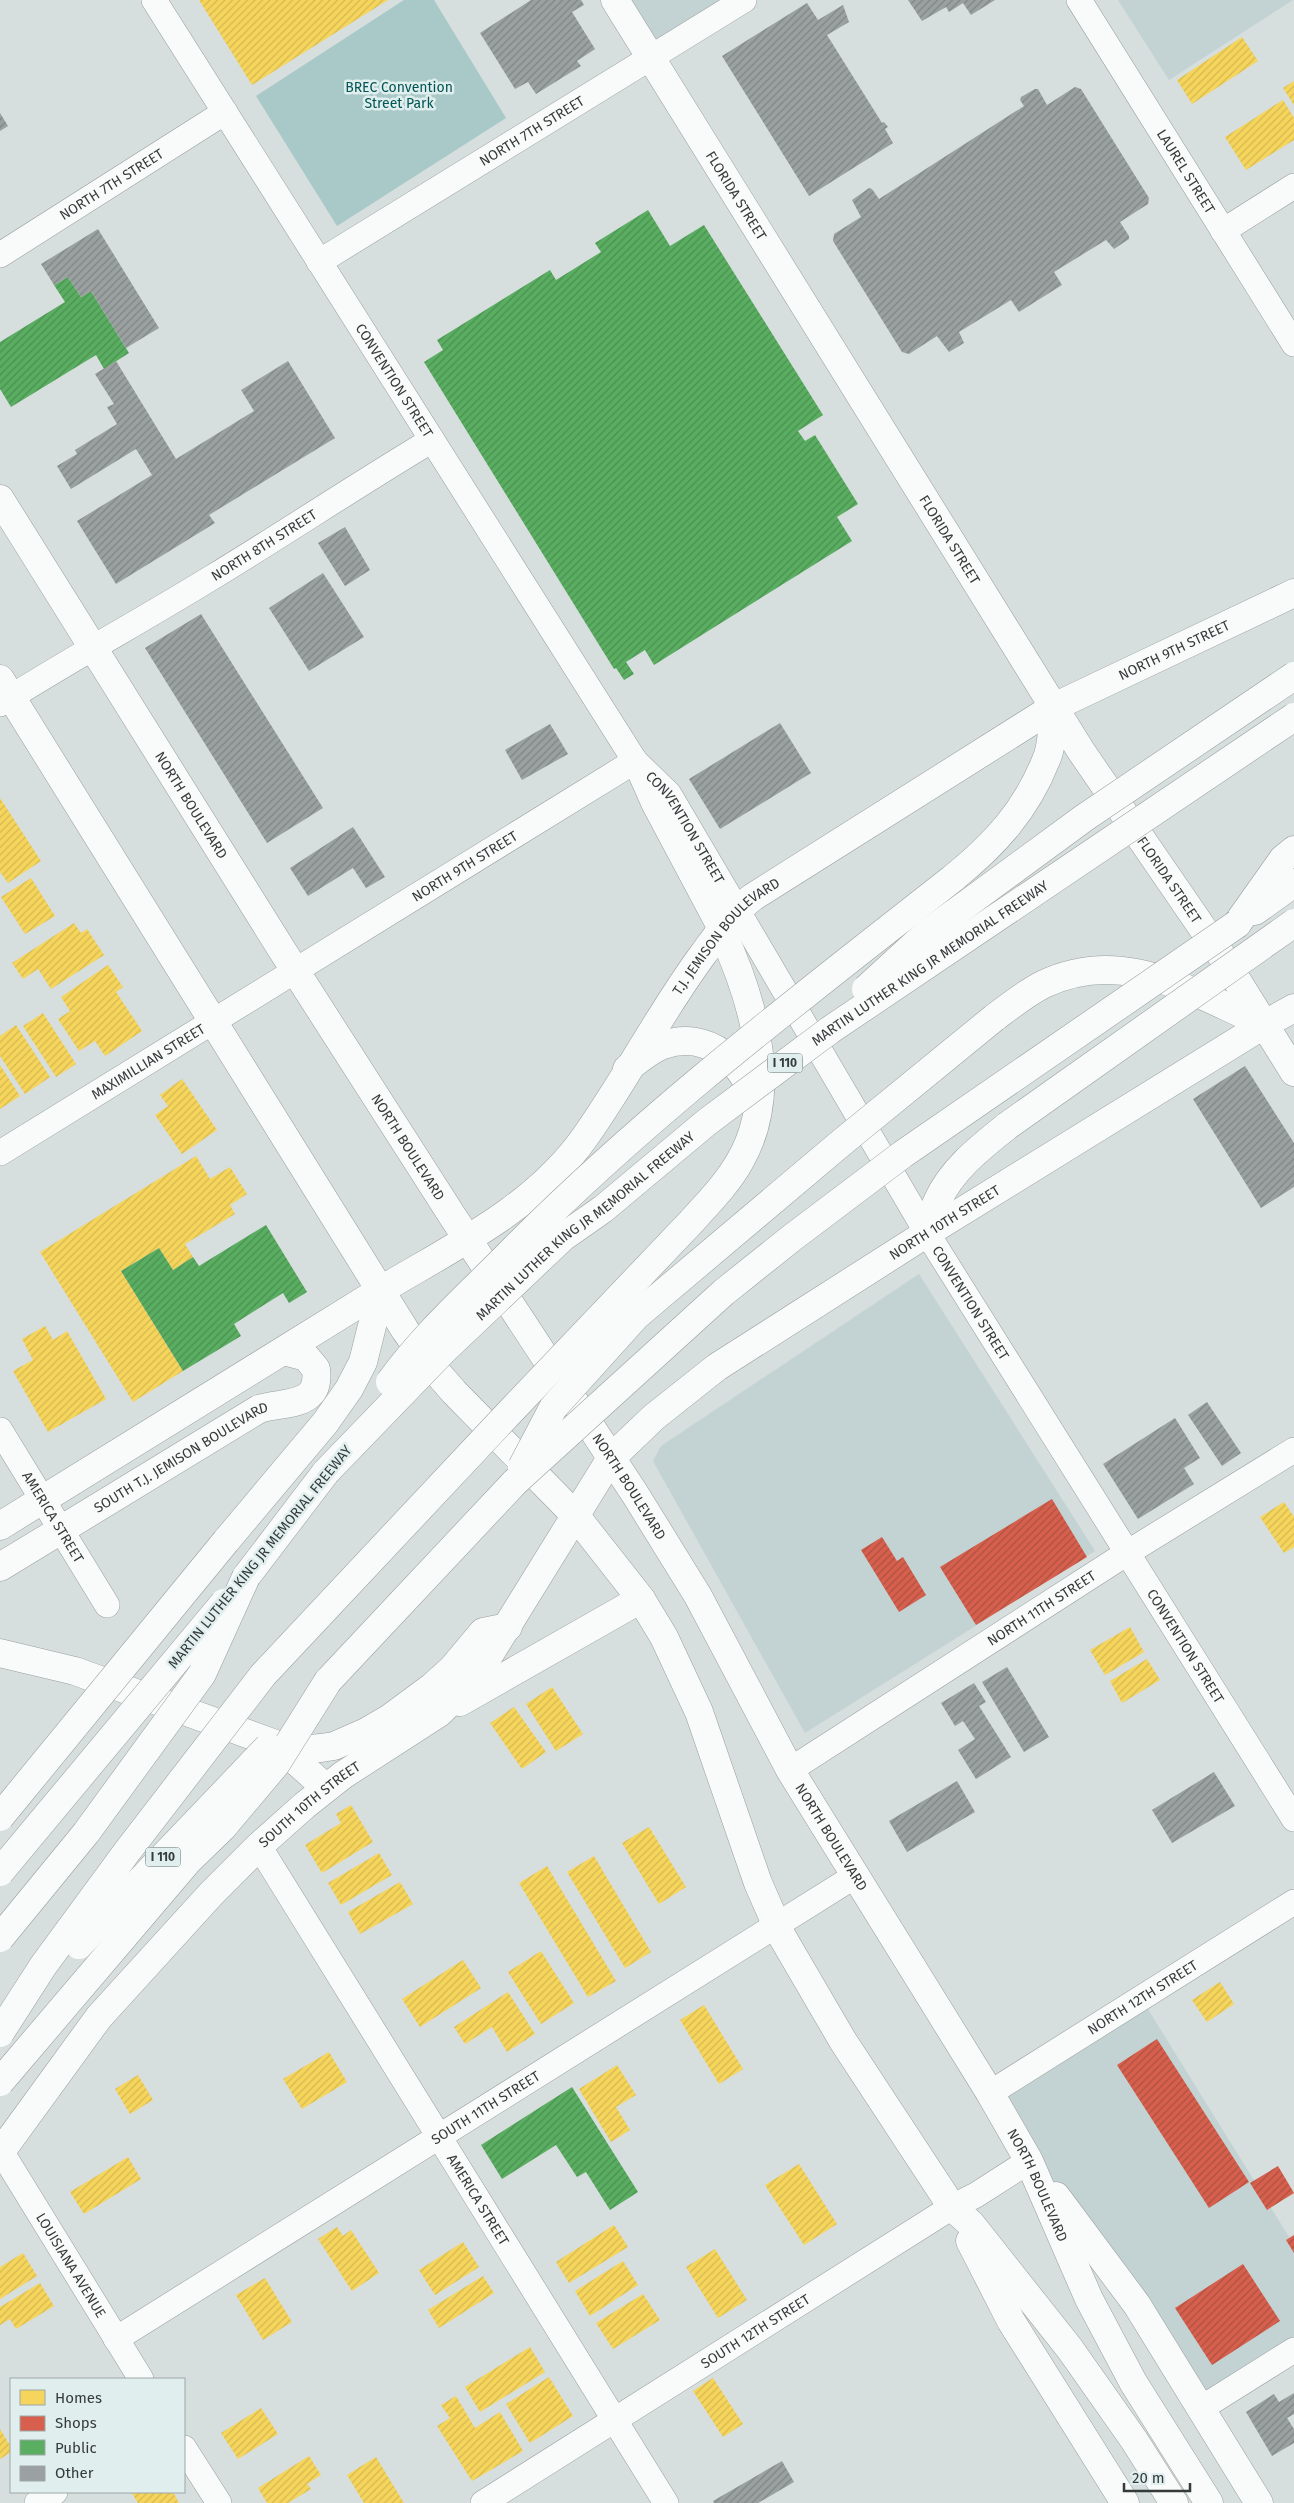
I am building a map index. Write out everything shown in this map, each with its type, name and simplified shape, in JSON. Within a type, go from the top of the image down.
[{"type":"main road","name":"FLORIDA STREET","points":[[616,0],[1081,751],[1221,956],[1294,1072]]},
{"type":"main road","name":"NORTH BOULEVARD","points":[[0,499],[295,969],[698,1596],[790,1770],[1030,2161],[1089,2298],[1133,2382],[1209,2503]]},
{"type":"main road","name":"NORTH 9TH STREET","points":[[1054,707],[1294,593]]},
{"type":"main road","points":[[1261,609],[1294,608]]},
{"type":"main road","points":[[791,1058],[926,934],[1084,818],[1294,676]]},
{"type":"main road","points":[[4,694],[427,1360],[454,1392],[575,1515],[641,1599],[664,1637],[699,1712],[716,1756],[749,1858],[777,1926],[800,1970],[843,2040],[952,2207],[1011,2321],[1125,2503]]},
{"type":"main road","points":[[326,1472],[399,1370],[460,1302],[564,1198],[708,1073],[952,879],[996,841],[1018,813],[1047,758],[1054,707]]},
{"type":"main road","name":"T.J. JEMISON BOULEVARD","points":[[381,1290],[423,1266],[529,1197],[560,1168],[585,1137],[683,981],[738,910],[768,887],[1054,707]]},
{"type":"main road","name":"MARTIN LUTHER KING JR MEMORIAL FREEWAY","points":[[0,1872],[246,1577],[326,1472],[431,1363],[563,1237],[603,1209],[707,1122],[791,1058],[1294,717]]},
{"type":"main road","points":[[1237,924],[1283,859],[1294,850]]},
{"type":"main road","name":"I 110","points":[[0,2034],[85,1938],[515,1482],[724,1292],[808,1225],[903,1154],[1294,883]]},
{"type":"main road","points":[[927,1233],[937,1201],[946,1185],[962,1165],[1007,1126],[1294,923]]},
{"type":"main road","points":[[0,2034],[43,1966],[126,1853],[263,1675],[375,1554],[725,1185],[741,1160],[754,1125],[760,1069],[754,1021],[733,956],[721,930]]},
{"type":"main road","points":[[515,1482],[552,1408],[636,1316],[833,1149],[994,1018],[1044,984],[1078,972],[1097,968],[1152,976],[1264,1024]]},
{"type":"main road","name":"NORTH 10TH STREET","points":[[611,1458],[654,1417],[718,1367],[927,1233],[1264,1024],[1294,1008]]},
{"type":"main road","points":[[627,1069],[663,1045],[686,1042],[714,1047],[735,1063],[748,1082],[757,1108]]},
{"type":"main road","points":[[0,1526],[381,1290]]},
{"type":"main road","points":[[0,1817],[325,1423],[350,1389],[366,1354],[381,1290]]},
{"type":"main road","name":"SOUTH T.J. JEMISON BOULEVARD","points":[[0,1567],[259,1409],[301,1400],[312,1393],[315,1388],[317,1374],[313,1362],[300,1354],[284,1351]]},
{"type":"main road","name":"SOUTH 10TH STREET","points":[[1,2152],[99,2017],[211,1894],[259,1846],[326,1788],[439,1713],[475,1678],[611,1458]]},
{"type":"main road","points":[[0,1938],[86,1833],[202,1674],[246,1577]]},
{"type":"main road","points":[[439,1713],[495,1684],[641,1599]]},
{"type":"main road","points":[[0,1653],[75,1671],[278,1745],[297,1750],[334,1746],[366,1732],[390,1718],[432,1687],[452,1669],[483,1632],[508,1626]]},
{"type":"main road","points":[[0,2082],[188,1861],[223,1827],[276,1764],[328,1681]]},
{"type":"main road","points":[[278,1745],[326,1788]]},
{"type":"main road","points":[[1030,2161],[1137,2306],[1259,2503]]},
{"type":"main road","points":[[952,2207],[971,2224],[1108,2402],[1174,2503]]},
{"type":"street","name":"CONVENTION STREET","points":[[154,0],[635,761],[654,804],[721,930]]},
{"type":"street","name":"NORTH 7TH STREET","points":[[319,262],[652,59],[744,0]]},
{"type":"street","name":"LAUREL STREET","points":[[1079,0],[1294,344]]},
{"type":"street","name":"NORTH 7TH STREET","points":[[0,256],[225,112]]},
{"type":"street","points":[[1222,231],[1294,186]]},
{"type":"street","name":"NORTH 8TH STREET","points":[[4,694],[116,635],[212,578],[432,440]]},
{"type":"street","name":"CONVENTION STREET","points":[[635,761],[669,794],[927,1233],[1294,1820]]},
{"type":"street","name":"NORTH 9TH STREET","points":[[295,969],[635,761]]},
{"type":"street","name":"MAXIMILLIAN STREET","points":[[0,1153],[295,969]]},
{"type":"street","name":"AMERICA STREET","points":[[0,1430],[108,1605]]},
{"type":"street","name":"NORTH 11TH STREET","points":[[790,1770],[1127,1553],[1294,1450]]},
{"type":"street","name":"AMERICA STREET","points":[[259,1846],[666,2503]]},
{"type":"street","name":"SOUTH 11TH STREET","points":[[116,2338],[855,1876]]},
{"type":"street","name":"NORTH 12TH STREET","points":[[990,2093],[1294,1902]]},
{"type":"street","name":"LOUISIANA AVENUE","points":[[1,2152],[140,2378]]},
{"type":"street","name":"SOUTH 12TH STREET","points":[[482,2503],[952,2207],[976,2195],[1030,2161]]},
{"type":"street","points":[[1200,2408],[1294,2350]]},
{"type":"street","points":[[185,2450],[218,2503]]},
{"type":"street","points":[[38,2503],[53,2493]]},
{"type":"shaded area","points":[[615,0],[744,0],[652,59]]},
{"type":"shaded area","points":[[1118,0],[1293,0],[1169,80]]},
{"type":"shaded area","points":[[919,1274],[1095,1551],[805,1733],[653,1461],[661,1446]]},
{"type":"shaded area","points":[[1141,1998],[1294,2245],[1294,2350],[1200,2409],[990,2093]]},
{"type":"green space","name":"BREC Convention Street Park","points":[[404,0],[434,0],[506,118],[337,226],[256,96]]},
{"type":"building: Homes","points":[[199,0],[388,0],[252,85]]},
{"type":"building: Homes","points":[[1242,37],[1258,61],[1192,104],[1177,80]]},
{"type":"building: Homes","points":[[1294,81],[1294,105],[1283,88]]},
{"type":"building: Homes","points":[[1283,100],[1294,118],[1294,140],[1246,170],[1225,137]]},
{"type":"building: Homes","points":[[0,798],[41,861],[8,883],[0,872]]},
{"type":"building: Homes","points":[[31,878],[55,916],[25,934],[1,897]]},
{"type":"building: Homes","points":[[74,923],[81,933],[87,929],[104,955],[51,989],[38,969],[23,979],[12,963]]},
{"type":"building: Homes","points":[[108,965],[123,987],[116,992],[142,1031],[105,1056],[95,1041],[79,1051],[58,1019],[70,1011],[61,997]]},
{"type":"building: Homes","points":[[43,1013],[76,1064],[56,1077],[23,1026]]},
{"type":"building: Homes","points":[[16,1025],[50,1077],[25,1094],[0,1056],[0,1036]]},
{"type":"building: Homes","points":[[0,1065],[20,1096],[0,1109]]},
{"type":"building: Homes","points":[[182,1079],[217,1130],[182,1154],[155,1115],[168,1106],[160,1095]]},
{"type":"building: Homes","points":[[196,1156],[210,1179],[230,1167],[247,1194],[230,1205],[235,1214],[185,1244],[193,1257],[173,1270],[159,1248],[121,1271],[183,1371],[133,1402],[40,1252]]},
{"type":"building: Homes","points":[[45,1326],[53,1340],[67,1331],[106,1399],[48,1432],[13,1371],[33,1360],[22,1339]]},
{"type":"building: Homes","points":[[1284,1502],[1294,1517],[1294,1547],[1284,1553],[1260,1517]]},
{"type":"building: Homes","points":[[1130,1627],[1144,1652],[1105,1675],[1090,1650]]},
{"type":"building: Homes","points":[[1147,1659],[1160,1680],[1122,1703],[1110,1681]]},
{"type":"building: Homes","points":[[552,1687],[583,1734],[556,1751],[526,1704]]},
{"type":"building: Homes","points":[[514,1707],[546,1752],[522,1769],[490,1723]]},
{"type":"building: Homes","points":[[351,1805],[373,1842],[322,1873],[305,1845],[341,1823],[336,1814]]},
{"type":"building: Homes","points":[[649,1827],[686,1887],[659,1904],[622,1843]]},
{"type":"building: Homes","points":[[379,1853],[392,1875],[341,1905],[328,1883]]},
{"type":"building: Homes","points":[[594,1856],[651,1952],[625,1968],[567,1872]]},
{"type":"building: Homes","points":[[547,1866],[616,1981],[588,1997],[519,1883]]},
{"type":"building: Homes","points":[[400,1882],[413,1904],[360,1934],[348,1912]]},
{"type":"building: Homes","points":[[541,1951],[574,2003],[541,2024],[508,1972]]},
{"type":"building: Homes","points":[[463,1960],[481,1988],[420,2027],[402,1999]]},
{"type":"building: Homes","points":[[1220,1982],[1234,2004],[1207,2022],[1192,2000]]},
{"type":"building: Homes","points":[[508,1992],[535,2034],[507,2052],[492,2027],[465,2044],[454,2027]]},
{"type":"building: Homes","points":[[704,2005],[743,2069],[719,2084],[680,2020]]},
{"type":"building: Homes","points":[[329,2052],[347,2082],[302,2109],[283,2079]]},
{"type":"building: Homes","points":[[617,2065],[636,2095],[616,2107],[630,2130],[611,2142],[579,2089]]},
{"type":"building: Homes","points":[[138,2075],[153,2100],[130,2114],[115,2089]]},
{"type":"building: Homes","points":[[128,2157],[141,2179],[84,2214],[70,2192]]},
{"type":"building: Homes","points":[[799,2164],[837,2224],[804,2245],[765,2185]]},
{"type":"building: Homes","points":[[614,2225],[628,2247],[569,2283],[556,2262]]},
{"type":"building: Homes","points":[[337,2227],[343,2236],[351,2230],[379,2273],[352,2291],[318,2239]]},
{"type":"building: Homes","points":[[463,2242],[479,2267],[435,2295],[419,2270]]},
{"type":"building: Homes","points":[[715,2249],[747,2300],[718,2318],[686,2267]]},
{"type":"building: Homes","points":[[23,2253],[37,2276],[0,2299],[0,2267]]},
{"type":"building: Homes","points":[[623,2261],[638,2285],[590,2316],[575,2291]]},
{"type":"building: Homes","points":[[483,2276],[494,2293],[439,2328],[428,2310]]},
{"type":"building: Homes","points":[[265,2278],[292,2322],[263,2340],[236,2295]]},
{"type":"building: Homes","points":[[40,2283],[54,2306],[16,2329],[10,2319],[0,2325],[0,2307]]},
{"type":"building: Homes","points":[[643,2294],[660,2320],[613,2349],[596,2323]]},
{"type":"building: Homes","points":[[530,2347],[545,2372],[480,2412],[465,2387]]},
{"type":"building: Homes","points":[[549,2377],[573,2416],[530,2443],[506,2404]]},
{"type":"building: Homes","points":[[713,2378],[743,2424],[723,2437],[693,2391]]},
{"type":"building: Homes","points":[[456,2396],[475,2428],[500,2412],[523,2451],[472,2481],[437,2426],[450,2418],[441,2405]]},
{"type":"building: Homes","points":[[261,2408],[278,2434],[238,2459],[221,2433]]},
{"type":"building: Homes","points":[[0,2429],[10,2445],[10,2453],[0,2459]]},
{"type":"building: Homes","points":[[309,2456],[321,2475],[307,2484],[311,2489],[288,2503],[267,2503],[258,2488]]},
{"type":"building: Homes","points":[[376,2457],[404,2503],[364,2503],[347,2475]]},
{"type":"building: Homes","points":[[132,2493],[174,2493],[179,2503],[138,2503]]},
{"type":"building: Shops","points":[[1052,1499],[1087,1557],[976,1625],[940,1567]]},
{"type":"building: Shops","points":[[882,1537],[897,1561],[903,1557],[926,1595],[899,1612],[861,1550]]},
{"type":"building: Shops","points":[[1157,2039],[1249,2182],[1209,2208],[1117,2065]]},
{"type":"building: Shops","points":[[1278,2166],[1294,2193],[1267,2210],[1250,2183]]},
{"type":"building: Shops","points":[[1294,2235],[1294,2253],[1286,2240]]},
{"type":"building: Shops","points":[[1243,2264],[1280,2321],[1212,2365],[1175,2308]]},
{"type":"building: Public","points":[[648,210],[670,246],[704,225],[823,415],[798,431],[805,441],[815,435],[858,504],[837,517],[852,541],[654,665],[645,650],[626,662],[634,674],[624,680],[616,668],[614,669],[424,362],[443,350],[437,340],[550,270],[556,280],[601,252],[595,243]]},
{"type":"building: Public","points":[[68,277],[81,297],[91,291],[129,353],[104,369],[96,355],[11,407],[0,389],[0,342],[65,302],[54,285]]},
{"type":"building: Public","points":[[266,1225],[307,1292],[289,1303],[283,1293],[234,1324],[241,1336],[183,1371],[121,1271],[159,1248],[173,1270],[193,1257],[199,1266]]},
{"type":"building: Public","points":[[572,2087],[638,2192],[610,2210],[586,2172],[577,2177],[556,2145],[502,2179],[481,2145]]},
{"type":"building: Other","points":[[531,0],[581,0],[584,5],[572,12],[595,49],[577,61],[581,66],[536,94],[528,82],[515,89],[480,33]]},
{"type":"building: Other","points":[[908,0],[995,0],[971,15],[963,3],[949,12],[946,7],[922,21]]},
{"type":"building: Other","points":[[807,3],[818,20],[843,5],[849,22],[827,35],[882,123],[884,122],[888,127],[885,129],[893,143],[809,196],[722,56]]},
{"type":"building: Other","points":[[1075,87],[1081,89],[1149,198],[1148,204],[1120,222],[1129,239],[1114,249],[1106,240],[1054,272],[1062,285],[1019,312],[1011,300],[959,332],[964,343],[949,352],[937,336],[909,354],[902,352],[833,241],[834,234],[861,217],[852,200],[869,188],[872,189],[879,199],[1024,106],[1020,100],[1021,97],[1035,89],[1038,89],[1047,105]]},
{"type":"building: Other","points":[[0,113],[8,126],[0,131]]},
{"type":"building: Other","points":[[98,229],[159,328],[126,348],[91,291],[81,297],[68,277],[54,285],[41,264]]},
{"type":"building: Other","points":[[116,361],[176,459],[254,411],[241,390],[288,361],[335,438],[209,515],[215,523],[116,584],[77,521],[152,475],[136,449],[71,489],[57,466],[77,454],[75,450],[117,424],[107,407],[114,404],[95,374]]},
{"type":"building: Other","points":[[345,527],[370,570],[345,586],[318,543]]},
{"type":"building: Other","points":[[323,573],[364,637],[309,671],[269,608]]},
{"type":"building: Other","points":[[201,614],[323,808],[267,843],[145,648]]},
{"type":"building: Other","points":[[780,723],[811,773],[720,829],[689,779]]},
{"type":"building: Other","points":[[550,724],[568,754],[522,780],[505,750]]},
{"type":"building: Other","points":[[353,827],[385,877],[366,888],[353,868],[308,896],[290,868]]},
{"type":"building: Other","points":[[1245,1066],[1294,1143],[1294,1187],[1261,1208],[1193,1099]]},
{"type":"building: Other","points":[[1207,1402],[1241,1453],[1222,1466],[1188,1415]]},
{"type":"building: Other","points":[[1175,1418],[1200,1458],[1184,1468],[1194,1484],[1138,1519],[1103,1464]]},
{"type":"building: Other","points":[[1007,1667],[1049,1737],[1024,1752],[982,1682]]},
{"type":"building: Other","points":[[974,1683],[986,1702],[979,1706],[1011,1757],[976,1779],[958,1750],[975,1739],[963,1721],[955,1726],[941,1703]]},
{"type":"building: Other","points":[[1214,1772],[1235,1806],[1172,1843],[1152,1810]]},
{"type":"building: Other","points":[[957,1781],[975,1812],[907,1852],[889,1821]]},
{"type":"building: Other","points":[[1294,2393],[1294,2414],[1287,2418],[1294,2429],[1294,2443],[1272,2456],[1246,2412],[1274,2394],[1279,2402]]},
{"type":"building: Other","points":[[782,2461],[794,2482],[758,2503],[714,2503],[713,2501]]}]
